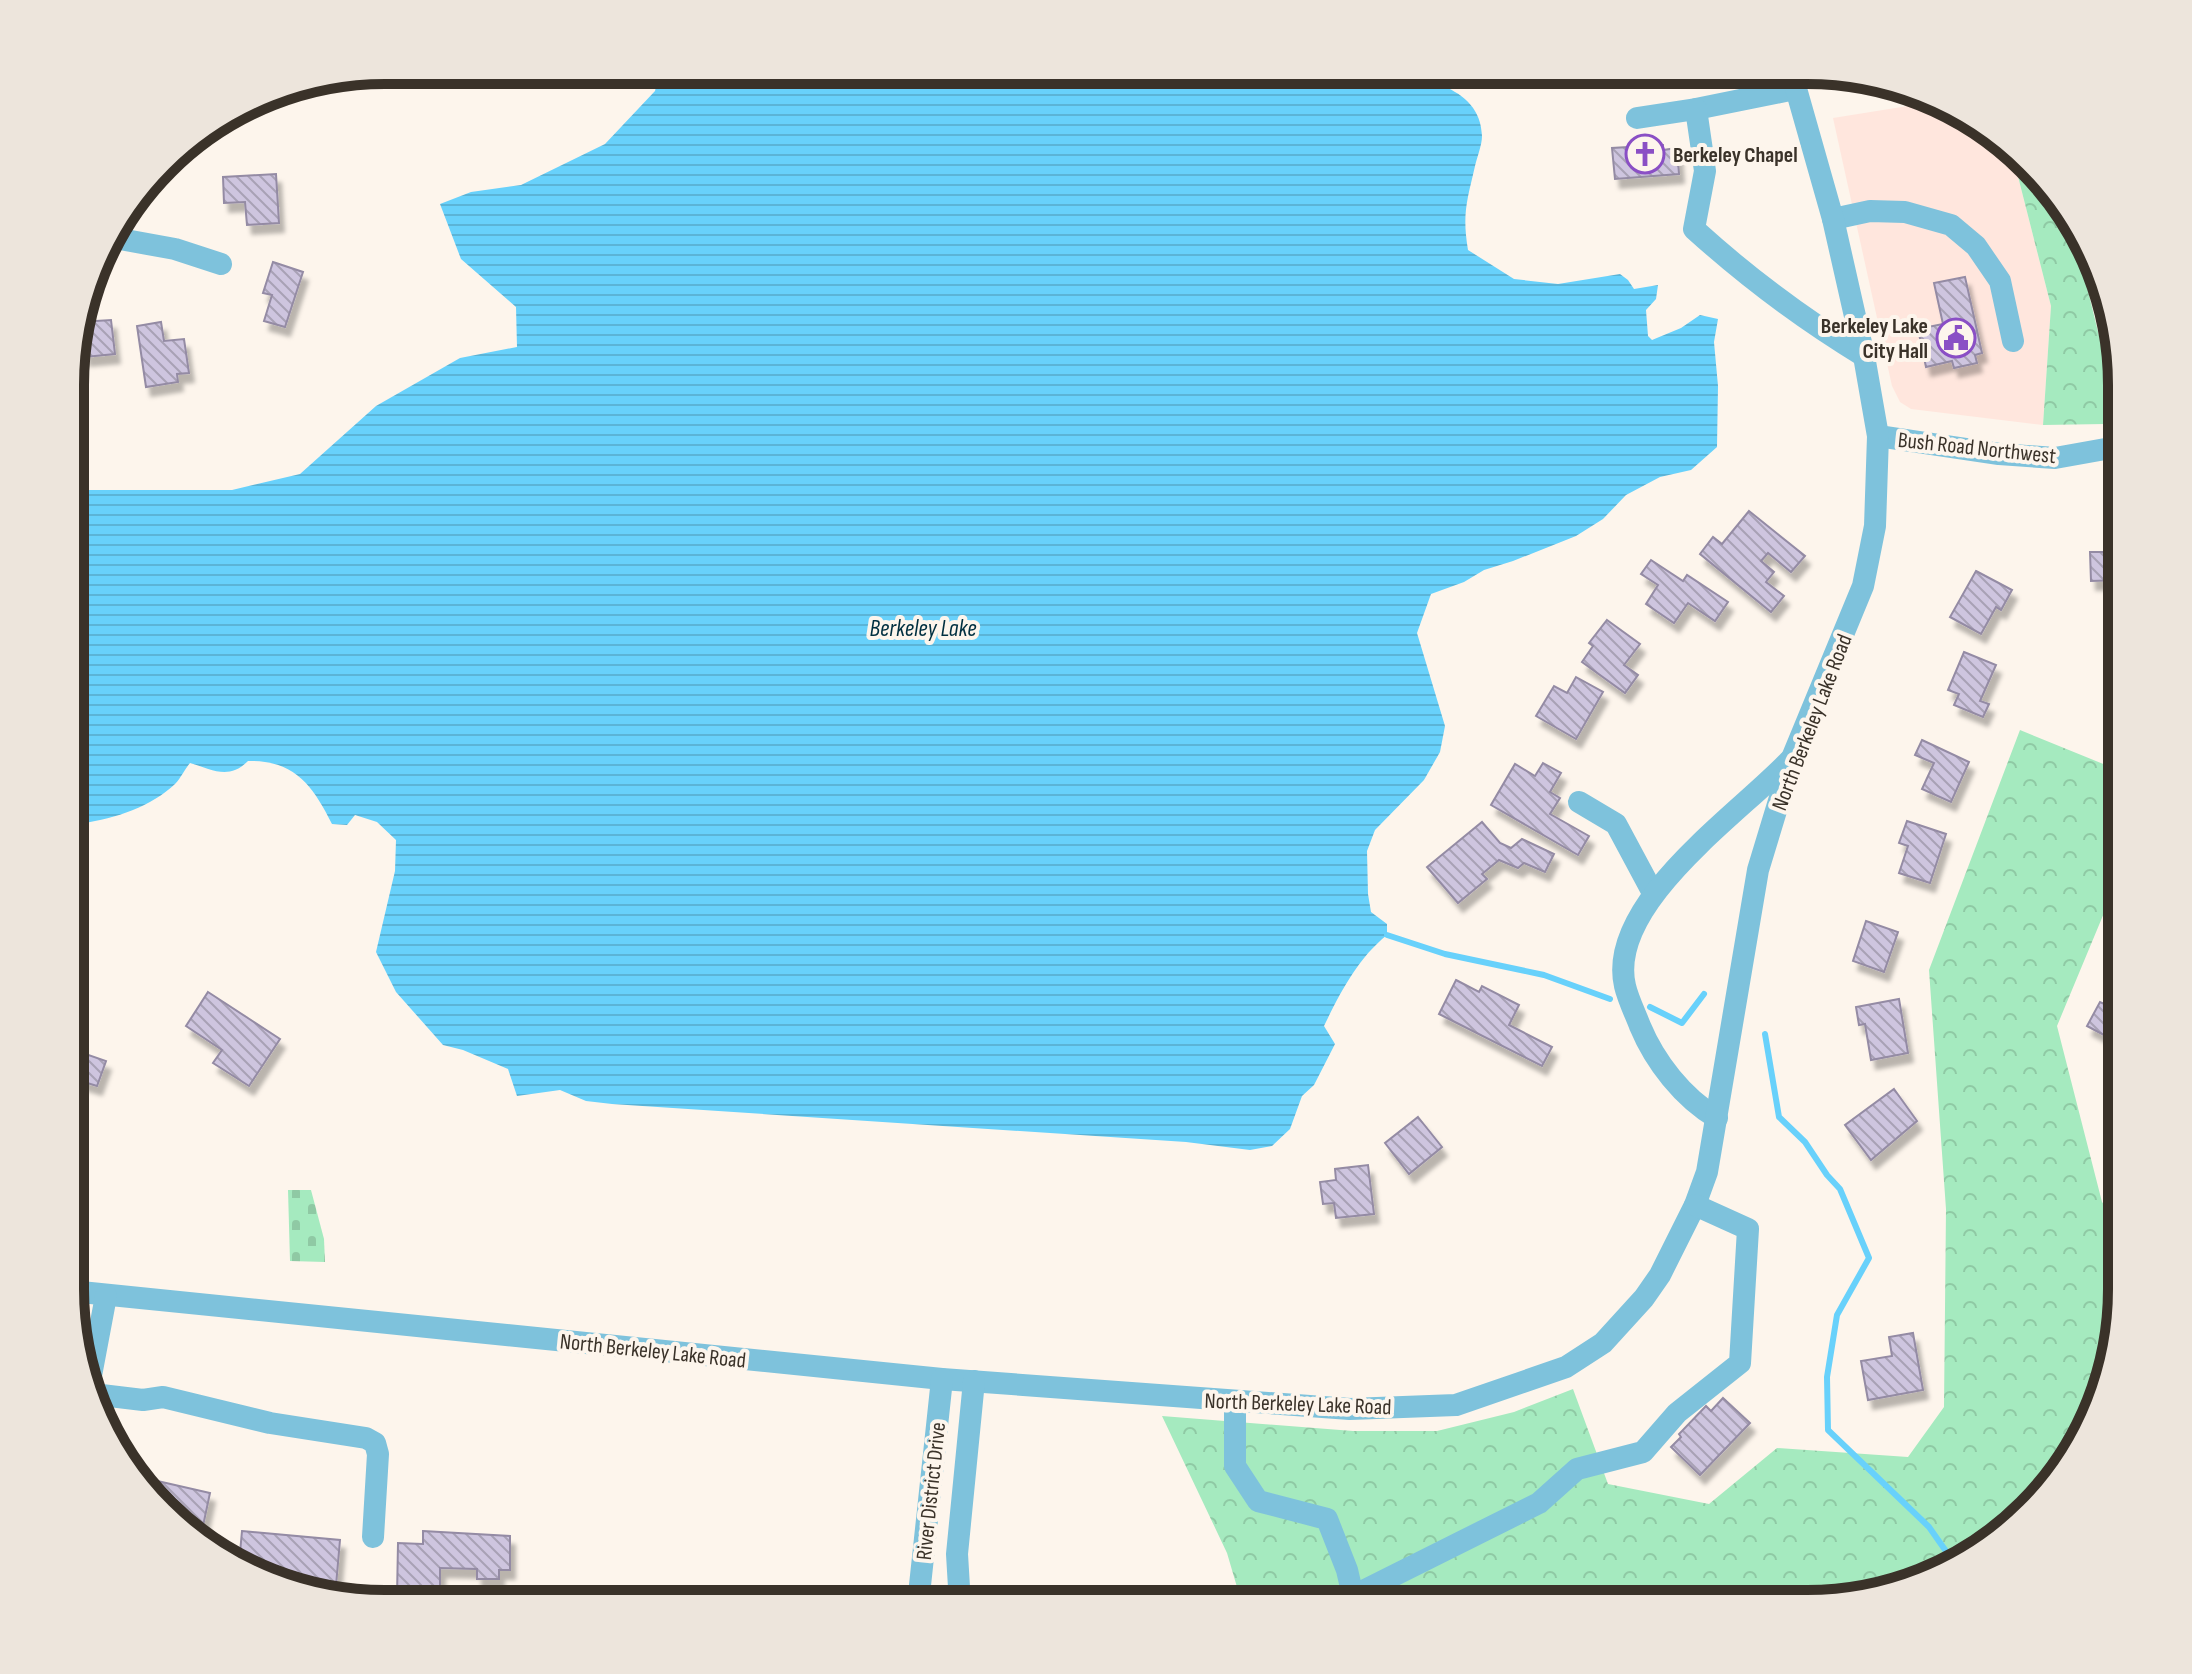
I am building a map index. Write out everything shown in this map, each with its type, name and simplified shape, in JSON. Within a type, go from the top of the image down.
[{"type":"street","points":[[1637,118],[1696,109],[1780,84]]},
{"type":"street","name":"North Berkeley Lake Road","points":[[84,1293],[942,1379],[1350,1409],[1456,1405],[1566,1367],[1603,1343],[1644,1298],[1660,1275],[1695,1205],[1711,1157],[1758,870],[1792,758],[1863,586],[1875,526],[1878,436],[1864,356],[1833,219],[1794,84]]},
{"type":"street","points":[[1696,109],[1705,171],[1694,229],[1723,256],[1809,322],[1864,356]]},
{"type":"street","points":[[1833,219],[1870,211],[1905,212],[1951,225],[1976,246],[2000,281],[2013,341]]},
{"type":"street","points":[[122,239],[175,249],[221,264]]},
{"type":"street","name":"Bush Road Northwest","points":[[1878,436],[1999,454],[2055,458],[2108,449]]},
{"type":"street","points":[[1717,1118],[1699,1107],[1651,1052],[1624,984],[1626,947],[1641,911],[1653,893],[1792,758]]},
{"type":"street","points":[[1579,802],[1616,824],[1653,893]]},
{"type":"street","points":[[1372,1590],[1539,1503],[1577,1469],[1643,1452],[1677,1413],[1740,1363],[1748,1229],[1695,1205]]},
{"type":"street","points":[[93,1364],[106,1296]]},
{"type":"street","name":"River District Drive","points":[[919,1590],[942,1379]]},
{"type":"street","name":"River District Drive","points":[[959,1590],[957,1559],[974,1381]]},
{"type":"street","points":[[104,1395],[143,1400],[163,1397],[270,1423],[366,1438],[375,1443],[378,1454],[373,1537]]},
{"type":"street","points":[[1235,1402],[1235,1466],[1258,1501],[1327,1519],[1347,1570],[1351,1590]]},
{"type":"street","points":[[923,1557],[957,1559]]},
{"type":"shaded area","points":[[1916,105],[1957,124],[2016,169],[2051,306],[2043,425],[1911,409],[1900,402],[1892,386],[1833,118]]},
{"type":"green space","points":[[2016,169],[2046,202],[2080,259],[2101,344],[2105,343],[2108,423],[2043,425],[2051,306]]},
{"type":"green space","points":[[2020,730],[2108,766],[2108,913],[2104,913],[2057,1026],[2102,1202],[2108,1210],[2105,1328],[2098,1367],[2077,1422],[2046,1472],[2020,1502],[1990,1528],[1940,1559],[1885,1580],[1846,1587],[1807,1590],[1238,1590],[1227,1553],[1162,1416],[1353,1431],[1437,1431],[1514,1412],[1573,1389],[1608,1484],[1709,1504],[1777,1448],[1908,1457],[1944,1407],[1946,1209],[1929,970]]},
{"type":"green space","points":[[288,1190],[311,1190],[324,1239],[325,1262],[290,1261]]},
{"type":"water","name":"Berkeley Lake","points":[[657,84],[1438,84],[1459,94],[1471,105],[1479,119],[1482,140],[1465,217],[1468,250],[1514,279],[1558,284],[1620,274],[1634,289],[1658,285],[1656,299],[1646,310],[1648,336],[1652,340],[1681,328],[1700,315],[1718,319],[1714,342],[1718,386],[1717,447],[1691,470],[1660,477],[1626,495],[1603,519],[1576,536],[1484,570],[1464,582],[1431,594],[1417,633],[1445,726],[1440,752],[1424,780],[1375,830],[1367,851],[1368,894],[1371,912],[1387,924],[1387,935],[1359,965],[1337,1001],[1324,1026],[1335,1044],[1314,1085],[1302,1096],[1290,1129],[1272,1146],[1250,1150],[1186,1142],[612,1104],[586,1101],[560,1090],[517,1096],[508,1069],[443,1045],[396,992],[376,952],[395,871],[396,840],[377,822],[355,815],[347,825],[332,824],[309,787],[290,770],[248,761],[227,772],[190,763],[175,784],[155,799],[120,815],[84,823],[84,490],[232,490],[300,474],[376,406],[460,358],[517,347],[516,307],[461,259],[440,204],[471,192],[521,185],[605,144],[655,91]]},
{"type":"building","points":[[1663,145],[1663,150],[1677,148],[1679,174],[1615,179],[1612,148]]},
{"type":"building","points":[[276,174],[279,223],[247,225],[245,202],[224,203],[223,177]]},
{"type":"building","points":[[273,262],[303,272],[285,327],[264,321],[272,295],[263,293]]},
{"type":"building","points":[[1965,277],[1982,353],[1975,355],[1977,363],[1954,368],[1952,361],[1926,367],[1918,329],[1943,324],[1934,283]]},
{"type":"building","points":[[111,320],[115,354],[86,357],[91,321]]},
{"type":"building","points":[[161,322],[164,341],[184,339],[189,373],[177,374],[178,382],[146,387],[137,326]]},
{"type":"building","points":[[1749,511],[1805,556],[1791,572],[1768,553],[1761,561],[1774,572],[1766,582],[1784,596],[1771,612],[1700,554],[1713,537],[1722,544]]},
{"type":"building","points":[[2090,552],[2108,552],[2108,580],[2091,581]]},
{"type":"building","points":[[1651,560],[1683,581],[1687,575],[1728,602],[1715,621],[1688,603],[1674,623],[1646,604],[1658,585],[1641,574]]},
{"type":"building","points":[[1976,571],[2012,590],[2001,610],[1996,607],[1981,634],[1950,617]]},
{"type":"building","points":[[1607,620],[1640,644],[1624,665],[1638,675],[1625,693],[1582,662],[1593,646],[1589,643]]},
{"type":"building","points":[[1964,652],[1996,665],[1980,701],[1989,704],[1983,717],[1954,705],[1959,694],[1948,690]]},
{"type":"building","points":[[1576,677],[1603,692],[1576,739],[1536,716],[1554,686],[1567,693]]},
{"type":"building","points":[[1922,740],[1969,762],[1951,802],[1922,789],[1934,763],[1915,755]]},
{"type":"building","points":[[1543,763],[1561,773],[1550,792],[1560,798],[1550,814],[1589,836],[1578,855],[1491,805],[1515,764],[1535,776]]},
{"type":"building","points":[[1907,821],[1946,834],[1930,883],[1899,873],[1908,846],[1899,843]]},
{"type":"building","points":[[1482,822],[1500,843],[1511,848],[1522,839],[1554,854],[1545,872],[1524,863],[1518,868],[1499,860],[1482,874],[1487,879],[1458,903],[1427,867]]},
{"type":"building","points":[[1866,921],[1898,932],[1884,972],[1853,961]]},
{"type":"building","points":[[1456,980],[1479,992],[1482,986],[1519,1005],[1509,1025],[1552,1047],[1542,1066],[1439,1014]]},
{"type":"building","points":[[208,992],[280,1039],[249,1086],[213,1063],[222,1050],[186,1026]]},
{"type":"building","points":[[1899,999],[1908,1053],[1871,1060],[1865,1024],[1859,1025],[1856,1007]]},
{"type":"building","points":[[2100,1002],[2108,1006],[2108,1037],[2087,1026]]},
{"type":"building","points":[[84,1053],[106,1061],[97,1086],[84,1082]]},
{"type":"building","points":[[1894,1089],[1917,1121],[1871,1160],[1845,1125]]},
{"type":"building","points":[[1418,1117],[1442,1147],[1409,1174],[1385,1143]]},
{"type":"building","points":[[1368,1165],[1374,1214],[1336,1218],[1334,1203],[1323,1204],[1320,1182],[1336,1180],[1335,1169]]},
{"type":"building","points":[[1913,1333],[1923,1390],[1868,1400],[1861,1361],[1892,1356],[1889,1337]]},
{"type":"building","points":[[1723,1398],[1750,1423],[1700,1475],[1671,1447],[1706,1406],[1711,1411]]},
{"type":"building","points":[[153,1480],[210,1493],[202,1528],[172,1502]]},
{"type":"building","points":[[242,1531],[340,1540],[336,1586],[288,1574],[240,1553]]},
{"type":"building","points":[[423,1531],[510,1536],[510,1570],[499,1570],[499,1579],[477,1579],[477,1569],[440,1568],[440,1590],[397,1590],[398,1543],[423,1544]]},
{"type":"waterway","points":[[1387,935],[1445,954],[1544,975],[1610,999]]},
{"type":"waterway","points":[[1650,1007],[1682,1023],[1704,994]]},
{"type":"waterway","points":[[1765,1034],[1779,1117],[1805,1142],[1840,1189],[1869,1258],[1837,1315],[1827,1377],[1828,1430],[1929,1527],[1948,1555]]},
{"type":"place","name":"Berkeley Chapel","points":[[1645,154]]},
{"type":"place","name":"Berkeley Lake City Hall","points":[[1956,338]]}]
